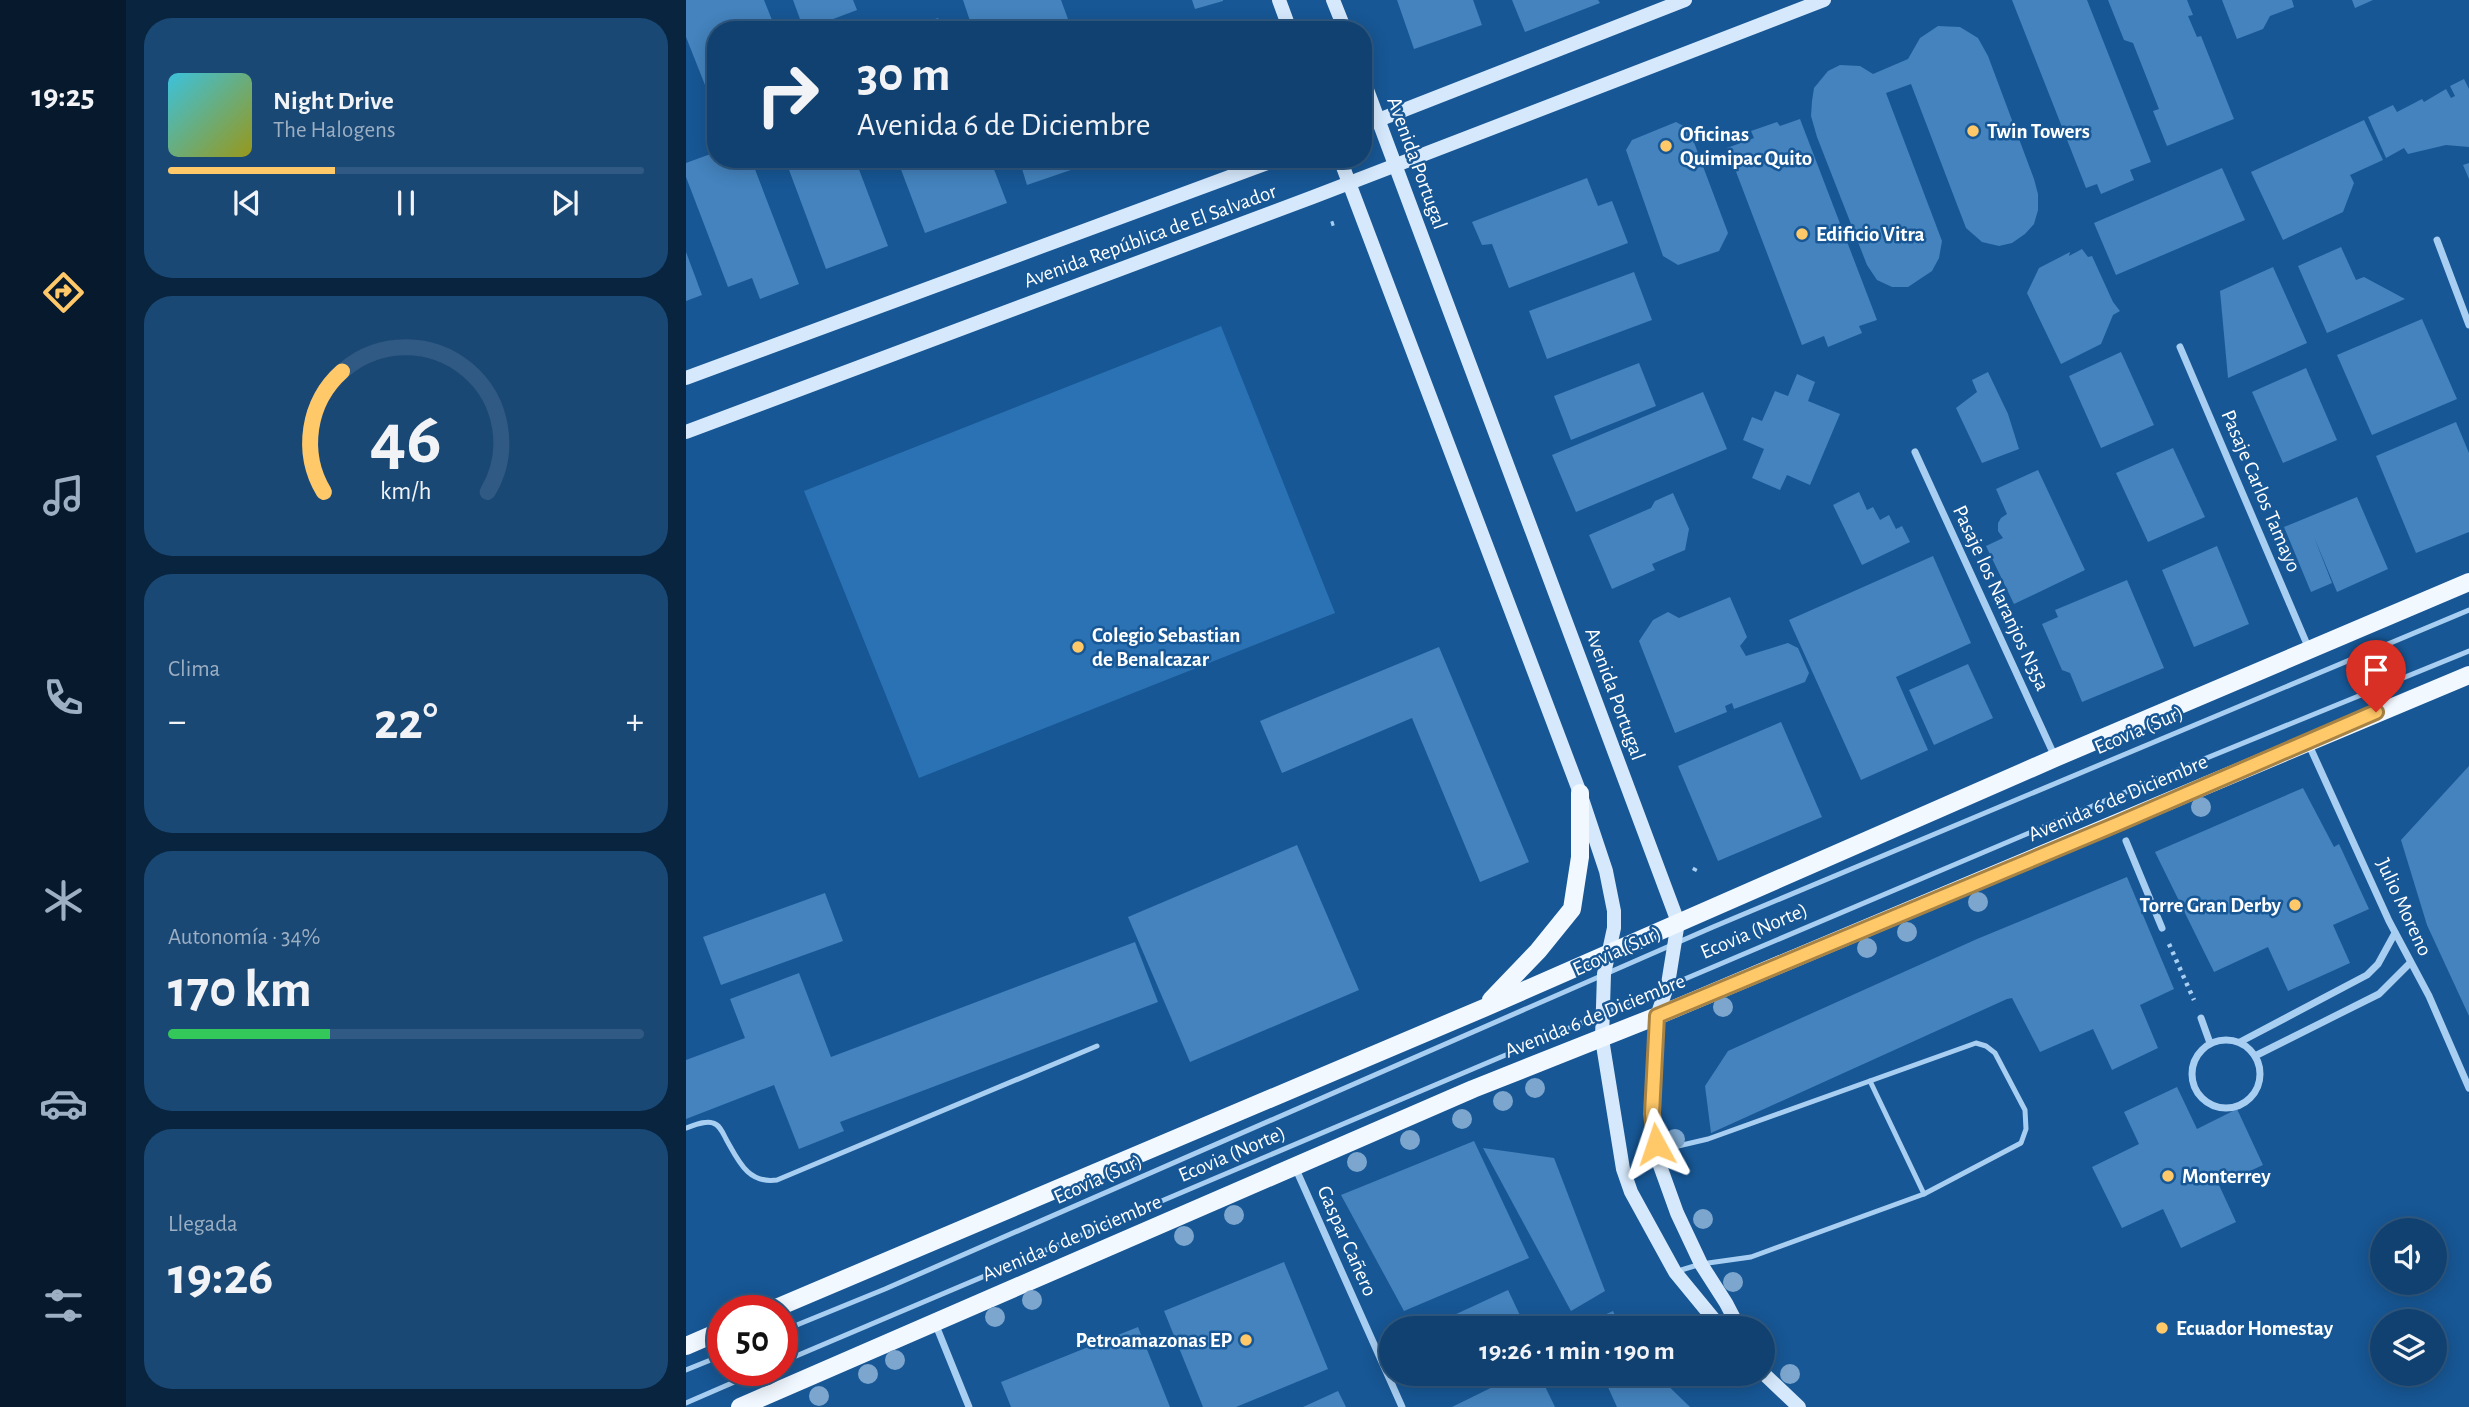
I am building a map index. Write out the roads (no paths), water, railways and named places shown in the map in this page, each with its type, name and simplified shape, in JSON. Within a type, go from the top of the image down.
[{"type":"main road","points":[[1279,0],[1287,21]]},
{"type":"main road","points":[[1333,0],[1341,21]]},
{"type":"main road","points":[[1372,123],[1685,0]]},
{"type":"main road","name":"Avenida República de El Salvador","points":[[686,432],[1349,184],[1824,0]]},
{"type":"main road","name":"Avenida Portugal","points":[[1372,102],[1678,922]]},
{"type":"main road","name":"Avenida República de El Salvador","points":[[686,378],[1254,168]]},
{"type":"main road","points":[[1343,168],[1580,793],[1611,892],[1614,928],[1604,974],[1602,1039],[1623,1169],[1631,1192],[1675,1272],[1711,1316]]},
{"type":"main road","points":[[798,1299],[1484,1007],[2055,758],[2469,582]]},
{"type":"main road","name":"Avenida 6 de Diciembre","points":[[740,1407],[1473,1089],[1602,1039],[2469,674]]},
{"type":"main road","points":[[1484,1007],[1538,951],[1572,909],[1580,858],[1580,793]]},
{"type":"main road","points":[[1678,922],[1668,985],[1657,1016],[1652,1114],[1656,1144],[1659,1163],[1677,1213],[1701,1264],[1732,1316]]},
{"type":"main road","points":[[686,1346],[707,1337]]},
{"type":"main road","points":[[1775,1384],[1799,1407]]},
{"type":"street","points":[[2437,240],[2469,325]]},
{"type":"street","name":"Pasaje Carlos Tamayo","points":[[2180,348],[2309,649]]},
{"type":"street","name":"Pasaje los Naranjos N35a","points":[[1915,452],[2055,758]]},
{"type":"street","name":"Julio Moreno","points":[[2307,741],[2395,933],[2429,996],[2469,1088]]},
{"type":"street","points":[[2126,841],[2162,928]]},
{"type":"street","points":[[2240,1042],[2255,1056],[2260,1078],[2257,1089],[2250,1099],[2240,1105],[2217,1107],[2199,1093],[2193,1083],[2192,1071],[2201,1050],[2220,1040],[2240,1042],[2367,975],[2378,964],[2395,933]]},
{"type":"street","points":[[2255,1056],[2379,994],[2410,963]]},
{"type":"street","points":[[2201,1018],[2210,1043]]},
{"type":"street","name":"Gaspar Cañero","points":[[1294,1167],[1402,1407]]},
{"type":"street","points":[[935,1322],[969,1407]]},
{"type":"lane","name":"Ecovia (Sur)","points":[[798,1324],[897,1284],[1674,944],[2469,610]]},
{"type":"lane","name":"Ecovia (Norte)","points":[[798,1355],[1668,985],[2469,650]]},
{"type":"lane","points":[[1656,1144],[1678,1146],[1708,1139],[1976,1043],[1995,1053],[2025,1110],[2026,1129],[2021,1143],[1924,1194],[1751,1257],[1701,1264],[1675,1272]]},
{"type":"lane","points":[[686,1128],[705,1122],[713,1123],[720,1128],[745,1170],[765,1182],[777,1180],[1097,1046]]},
{"type":"lane","points":[[1870,1081],[1924,1194]]},
{"type":"lane","points":[[686,1370],[707,1362]]},
{"type":"lane","points":[[686,1403],[725,1386]]},
{"type":"place","name":"Twin Towers","points":[[1973,131]]},
{"type":"place","name":"Oficinas Quimipac Quito","points":[[1666,146]]},
{"type":"place","name":"Edificio Vitra","points":[[1802,234]]},
{"type":"place","name":"Colegio Sebastian de Benalcazar","points":[[1078,647]]},
{"type":"place","name":"Torre Gran Derby","points":[[2295,905]]},
{"type":"place","name":"Monterrey","points":[[2168,1176]]},
{"type":"place","name":"Ecuador Homestay","points":[[2162,1328]]},
{"type":"place","name":"Petroamazonas EP","points":[[1246,1340]]}]
